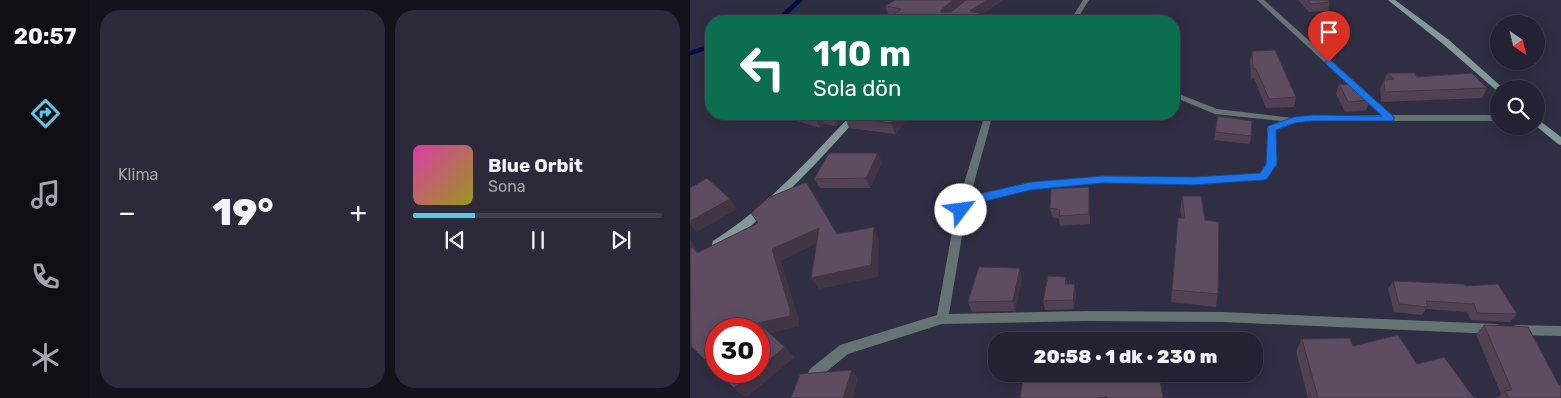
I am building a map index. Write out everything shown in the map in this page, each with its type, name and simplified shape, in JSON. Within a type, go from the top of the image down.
[{"type":"street","points":[[1076,15],[1086,0]]},
{"type":"street","points":[[1260,0],[1391,119]]},
{"type":"street","points":[[1391,0],[1446,42],[1490,80]]},
{"type":"street","points":[[1180,96],[1215,111],[1294,120],[1312,118],[1490,118]]},
{"type":"street","points":[[705,251],[737,231],[755,216],[850,120]]},
{"type":"street","points":[[942,319],[961,210],[987,120]]},
{"type":"street","points":[[961,210],[983,197],[1031,186],[1103,179],[1194,181],[1264,177],[1272,164],[1272,128],[1294,120]]},
{"type":"street","points":[[1545,129],[1561,142]]},
{"type":"street","points":[[816,373],[844,349],[942,319],[1223,316],[1560,332]]},
{"type":"building","points":[[895,0],[953,0],[941,10],[941,12],[951,12],[966,0],[987,0],[970,11],[986,15],[892,15],[901,9],[885,6]]},
{"type":"building","points":[[1308,0],[1328,0],[1330,2],[1311,4]]},
{"type":"building","points":[[1275,50],[1296,97],[1269,99],[1256,69],[1253,69],[1252,51]]},
{"type":"building","points":[[1387,73],[1415,73],[1417,77],[1472,73],[1487,88],[1385,92],[1384,80],[1394,79]]},
{"type":"building","points":[[1339,84],[1357,85],[1370,100],[1348,102]]},
{"type":"building","points":[[1218,116],[1252,121],[1251,136],[1215,132]]},
{"type":"building","points":[[868,120],[894,120],[891,123]]},
{"type":"building","points":[[829,153],[878,153],[866,178],[814,179]]},
{"type":"building","points":[[707,178],[730,199],[690,221],[690,188]]},
{"type":"building","points":[[806,182],[837,234],[874,227],[871,265],[811,278],[819,228],[772,249],[790,309],[790,316],[770,320],[770,318],[705,318],[705,360],[691,346],[690,248],[693,247],[697,253],[758,223],[751,213],[768,198]]},
{"type":"building","points":[[1089,187],[1089,214],[1059,216],[1060,210],[1050,208],[1051,189]]},
{"type":"building","points":[[1182,196],[1201,196],[1205,220],[1219,222],[1218,294],[1172,290],[1178,218],[1185,218]]},
{"type":"building","points":[[979,267],[1020,268],[1013,301],[968,302]]},
{"type":"building","points":[[1048,276],[1066,277],[1065,284],[1075,284],[1073,300],[1043,301]]},
{"type":"building","points":[[1393,281],[1464,284],[1465,286],[1498,284],[1517,314],[1477,313],[1474,304],[1426,301],[1428,307],[1399,304]]},
{"type":"building","points":[[1484,325],[1528,327],[1559,385],[1561,385],[1561,398],[1509,398],[1505,391],[1512,390]]},
{"type":"building","points":[[770,334],[785,347],[770,359]]},
{"type":"building","points":[[1398,335],[1417,364],[1444,357],[1474,398],[1318,398],[1302,339],[1350,338],[1353,346]]},
{"type":"building","points":[[852,370],[843,398],[791,398],[800,374]]},
{"type":"building","points":[[1023,382],[1160,382],[1163,398],[1107,397],[1020,398]]},
{"type":"building","points":[[729,383],[740,383],[734,388]]},
{"type":"waterway","points":[[784,15],[800,0]]},
{"type":"waterway","points":[[690,53],[705,48]]},
{"type":"route","points":[[961,210],[983,197],[1031,186],[1103,179],[1194,181],[1264,177],[1272,164],[1272,128],[1294,120],[1312,118],[1391,119],[1329,62]]}]
